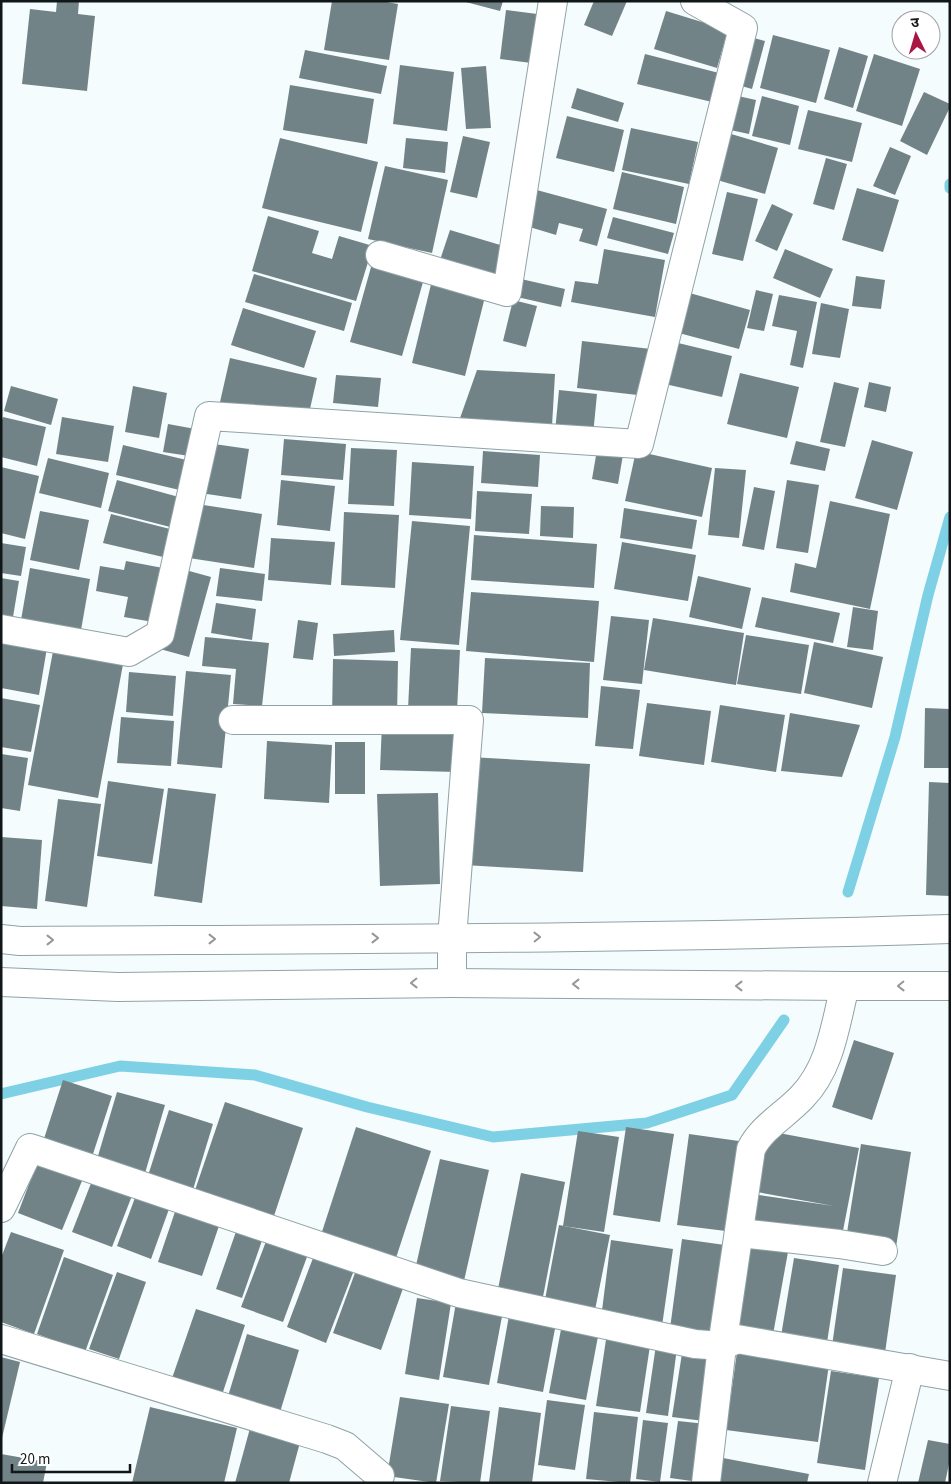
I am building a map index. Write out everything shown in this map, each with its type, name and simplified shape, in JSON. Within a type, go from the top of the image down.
[{"type":"street","points":[[380,255],[507,292],[554,1]]},
{"type":"street","points":[[1,629],[129,652],[160,634],[209,416],[639,444],[743,28],[696,1]]},
{"type":"street","points":[[233,720],[469,720],[452,938],[452,983]]},
{"type":"street","points":[[1,939],[20,941],[452,938],[804,934],[950,929]]},
{"type":"street","points":[[1,982],[118,987],[452,983],[950,986]]},
{"type":"street","points":[[706,1483],[722,1346],[751,1149],[757,1137],[802,1096],[820,1074],[830,1048],[844,986]]},
{"type":"street","points":[[1,1208],[30,1148],[459,1293],[695,1344],[722,1346],[737,1339],[950,1376]]},
{"type":"street","points":[[740,1233],[883,1251]]},
{"type":"street","points":[[1,1339],[327,1438],[345,1446],[380,1476]]},
{"type":"street","points":[[882,1483],[910,1368]]},
{"type":"building","points":[[57,1],[79,1],[78,14],[95,16],[87,91],[22,84],[30,9],[56,12]]},
{"type":"building","points":[[332,1],[381,1],[398,4],[389,60],[324,50]]},
{"type":"building","points":[[462,1],[503,1],[500,11]]},
{"type":"building","points":[[594,1],[627,1],[612,36],[584,25]]},
{"type":"building","points":[[506,10],[545,15],[539,64],[500,59]]},
{"type":"building","points":[[666,11],[728,30],[717,68],[654,49]]},
{"type":"building","points":[[743,35],[765,41],[752,89],[731,83]]},
{"type":"building","points":[[773,35],[830,50],[816,103],[760,88]]},
{"type":"building","points":[[839,47],[868,56],[853,108],[824,99]]},
{"type":"building","points":[[305,50],[387,66],[381,94],[299,78]]},
{"type":"building","points":[[645,54],[719,73],[712,102],[637,84]]},
{"type":"building","points":[[874,54],[920,69],[902,126],[856,111]]},
{"type":"building","points":[[400,65],[454,72],[447,131],[393,124]]},
{"type":"building","points":[[486,66],[491,128],[466,129],[461,68]]},
{"type":"building","points":[[290,85],[374,99],[367,144],[283,130]]},
{"type":"building","points":[[577,88],[624,103],[618,122],[571,108]]},
{"type":"building","points":[[924,92],[950,104],[927,155],[900,141]]},
{"type":"building","points":[[729,94],[756,100],[749,134],[721,128]]},
{"type":"building","points":[[762,96],[799,106],[790,145],[752,136]]},
{"type":"building","points":[[808,110],[862,123],[852,162],[798,149]]},
{"type":"building","points":[[567,116],[624,130],[614,172],[556,158]]},
{"type":"building","points":[[631,128],[698,142],[689,184],[622,170]]},
{"type":"building","points":[[721,131],[778,148],[765,194],[707,177]]},
{"type":"building","points":[[463,136],[490,142],[477,198],[450,192]]},
{"type":"building","points":[[280,138],[378,162],[361,232],[262,208]]},
{"type":"building","points":[[406,138],[448,142],[445,173],[403,168]]},
{"type":"building","points":[[890,147],[911,156],[895,195],[873,186]]},
{"type":"building","points":[[826,158],[847,164],[834,210],[813,204]]},
{"type":"building","points":[[385,166],[448,180],[432,253],[368,239]]},
{"type":"building","points":[[622,172],[684,187],[676,224],[613,209]]},
{"type":"building","points":[[857,188],[899,200],[883,252],[842,240]]},
{"type":"building","points":[[533,189],[607,209],[597,246],[579,241],[583,229],[559,223],[556,235],[523,225]]},
{"type":"building","points":[[727,192],[758,199],[743,261],[712,254]]},
{"type":"building","points":[[772,204],[793,214],[777,251],[755,241]]},
{"type":"building","points":[[268,216],[319,231],[312,253],[332,259],[339,236],[373,246],[356,301],[252,271]]},
{"type":"building","points":[[613,217],[674,233],[668,254],[607,238]]},
{"type":"building","points":[[450,230],[507,247],[495,287],[437,269]]},
{"type":"building","points":[[604,249],[665,260],[655,317],[571,302],[575,281],[598,284]]},
{"type":"building","points":[[785,249],[833,269],[820,298],[773,278]]},
{"type":"building","points":[[373,260],[425,275],[402,356],[350,342]]},
{"type":"building","points":[[254,274],[352,303],[344,331],[245,302]]},
{"type":"building","points":[[433,276],[487,289],[465,376],[412,363]]},
{"type":"building","points":[[856,276],[885,280],[881,309],[852,306]]},
{"type":"building","points":[[521,279],[565,289],[561,307],[517,297]]},
{"type":"building","points":[[756,290],[773,294],[764,331],[747,328]]},
{"type":"building","points":[[686,292],[750,310],[739,349],[675,332]]},
{"type":"building","points":[[779,295],[817,302],[803,368],[790,365],[797,331],[772,326]]},
{"type":"building","points":[[513,300],[537,306],[526,347],[503,341]]},
{"type":"building","points":[[821,303],[849,309],[840,358],[812,354]]},
{"type":"building","points":[[243,308],[316,331],[304,368],[231,345]]},
{"type":"building","points":[[582,341],[651,349],[646,396],[577,388]]},
{"type":"building","points":[[674,342],[732,356],[722,397],[665,384]]},
{"type":"building","points":[[230,358],[317,378],[307,422],[220,402]]},
{"type":"building","points":[[477,370],[555,374],[552,426],[459,421]]},
{"type":"building","points":[[740,373],[799,387],[787,438],[727,424]]},
{"type":"building","points":[[336,375],[381,378],[378,407],[333,403]]},
{"type":"building","points":[[834,382],[859,388],[845,447],[820,442]]},
{"type":"building","points":[[869,382],[891,387],[886,412],[864,407]]},
{"type":"building","points":[[11,386],[58,399],[51,425],[4,411]]},
{"type":"building","points":[[133,386],[167,393],[159,438],[125,432]]},
{"type":"building","points":[[559,390],[597,394],[593,435],[555,432]]},
{"type":"building","points":[[3,417],[46,427],[37,466],[1,457],[1,422]]},
{"type":"building","points":[[62,417],[114,426],[108,462],[56,454]]},
{"type":"building","points":[[168,424],[201,430],[196,457],[163,452]]},
{"type":"building","points":[[284,439],[346,444],[343,480],[281,475]]},
{"type":"building","points":[[872,440],[913,452],[897,510],[855,498]]},
{"type":"building","points":[[796,441],[830,449],[825,471],[790,464]]},
{"type":"building","points":[[207,443],[249,449],[241,499],[200,493]]},
{"type":"building","points":[[598,444],[624,449],[618,484],[592,479]]},
{"type":"building","points":[[123,445],[195,462],[188,492],[116,475]]},
{"type":"building","points":[[351,448],[397,450],[394,506],[348,504]]},
{"type":"building","points":[[483,451],[540,455],[538,487],[481,483]]},
{"type":"building","points":[[636,451],[712,468],[702,517],[625,501]]},
{"type":"building","points":[[48,458],[109,473],[101,508],[39,493]]},
{"type":"building","points":[[412,462],[474,466],[471,519],[409,515]]},
{"type":"building","points":[[1,467],[39,476],[25,539],[1,533]]},
{"type":"building","points":[[715,468],[746,470],[739,538],[708,535]]},
{"type":"building","points":[[117,480],[186,499],[178,529],[108,511]]},
{"type":"building","points":[[281,480],[335,486],[330,531],[277,525]]},
{"type":"building","points":[[787,480],[819,485],[808,553],[776,548]]},
{"type":"building","points":[[754,487],[775,491],[764,550],[742,546]]},
{"type":"building","points":[[477,491],[532,494],[529,534],[475,531]]},
{"type":"building","points":[[830,501],[890,514],[870,609],[790,592],[795,563],[816,568]]},
{"type":"building","points":[[197,504],[262,514],[254,568],[189,558]]},
{"type":"building","points":[[541,506],[574,507],[573,538],[540,536]]},
{"type":"building","points":[[624,508],[697,520],[692,549],[620,538]]},
{"type":"building","points":[[40,511],[89,520],[79,570],[30,560]]},
{"type":"building","points":[[344,512],[399,515],[395,588],[341,585]]},
{"type":"building","points":[[111,514],[170,529],[163,557],[103,543]]},
{"type":"building","points":[[412,521],[470,526],[459,645],[400,640]]},
{"type":"building","points":[[474,535],[597,544],[594,588],[471,580]]},
{"type":"building","points":[[271,538],[335,542],[331,585],[268,580]]},
{"type":"building","points":[[622,542],[696,555],[688,601],[614,589]]},
{"type":"building","points":[[1,543],[26,547],[21,576],[1,573]]},
{"type":"building","points":[[126,561],[163,568],[153,622],[124,617],[128,597],[96,591],[100,566],[124,570]]},
{"type":"building","points":[[30,568],[90,579],[81,630],[21,620]]},
{"type":"building","points":[[220,568],[265,574],[262,601],[216,596]]},
{"type":"building","points":[[182,569],[211,577],[189,657],[160,649]]},
{"type":"building","points":[[698,576],[751,588],[742,629],[689,617]]},
{"type":"building","points":[[1,578],[19,581],[13,617],[1,616]]},
{"type":"building","points":[[471,592],[599,601],[594,662],[466,651]]},
{"type":"building","points":[[762,597],[840,613],[833,643],[755,627]]},
{"type":"building","points":[[216,603],[256,609],[252,640],[211,633]]},
{"type":"building","points":[[853,607],[878,611],[873,650],[847,647]]},
{"type":"building","points":[[611,616],[649,620],[642,684],[603,680]]},
{"type":"building","points":[[653,618],[744,633],[736,685],[644,670]]},
{"type":"building","points":[[298,620],[318,623],[313,660],[293,658]]},
{"type":"building","points":[[394,630],[395,652],[334,656],[333,634]]},
{"type":"building","points":[[1,634],[48,642],[39,695],[1,688]]},
{"type":"building","points":[[746,635],[809,645],[801,694],[737,684]]},
{"type":"building","points":[[205,637],[269,643],[262,706],[233,704],[236,669],[202,666]]},
{"type":"building","points":[[814,642],[883,657],[872,708],[804,693]]},
{"type":"building","points":[[54,646],[124,659],[98,798],[28,785]]},
{"type":"building","points":[[411,648],[460,650],[457,711],[408,709]]},
{"type":"building","points":[[485,658],[590,663],[588,718],[482,713]]},
{"type":"building","points":[[333,659],[398,661],[397,719],[332,717]]},
{"type":"building","points":[[186,671],[231,675],[222,768],[177,764]]},
{"type":"building","points":[[129,672],[176,676],[173,716],[126,712]]},
{"type":"building","points":[[601,686],[640,690],[633,749],[595,746]]},
{"type":"building","points":[[1,698],[40,705],[31,752],[1,747]]},
{"type":"building","points":[[647,703],[711,711],[704,765],[639,756]]},
{"type":"building","points":[[720,705],[785,715],[776,772],[711,762]]},
{"type":"building","points":[[925,708],[950,709],[950,768],[924,768]]},
{"type":"building","points":[[790,713],[860,725],[842,777],[781,771]]},
{"type":"building","points":[[121,717],[174,721],[171,766],[117,763]]},
{"type":"building","points":[[382,724],[458,726],[457,772],[380,770]]},
{"type":"building","points":[[267,741],[332,745],[329,803],[264,799]]},
{"type":"building","points":[[335,742],[365,742],[365,794],[335,794]]},
{"type":"building","points":[[1,754],[28,758],[20,811],[1,808]]},
{"type":"building","points":[[470,757],[590,764],[583,872],[464,865]]},
{"type":"building","points":[[108,781],[164,789],[152,864],[97,856]]},
{"type":"building","points":[[929,782],[950,783],[950,896],[926,895]]},
{"type":"building","points":[[168,788],[216,794],[202,903],[154,896]]},
{"type":"building","points":[[438,793],[440,884],[380,886],[377,794]]},
{"type":"building","points":[[58,799],[101,804],[87,907],[45,901]]},
{"type":"building","points":[[1,837],[42,840],[37,909],[1,906]]},
{"type":"building","points":[[854,1040],[894,1053],[872,1120],[832,1107]]},
{"type":"building","points":[[63,1080],[112,1096],[89,1166],[40,1151]]},
{"type":"building","points":[[117,1092],[165,1105],[143,1180],[95,1166]]},
{"type":"building","points":[[225,1102],[303,1128],[271,1225],[192,1199]]},
{"type":"building","points":[[169,1110],[213,1124],[191,1196],[146,1182]]},
{"type":"building","points":[[356,1127],[431,1151],[394,1264],[319,1241]]},
{"type":"building","points":[[626,1127],[674,1134],[660,1222],[613,1215]]},
{"type":"building","points":[[578,1131],[619,1137],[604,1232],[563,1226]]},
{"type":"building","points":[[768,1131],[859,1148],[841,1241],[747,1227],[752,1194],[834,1206],[757,1192]]},
{"type":"building","points":[[689,1134],[746,1142],[734,1232],[677,1225]]},
{"type":"building","points":[[861,1144],[911,1152],[896,1247],[846,1239]]},
{"type":"building","points":[[39,1158],[84,1176],[62,1230],[18,1213]]},
{"type":"building","points":[[440,1159],[489,1170],[464,1281],[415,1270]]},
{"type":"building","points":[[95,1173],[135,1188],[112,1247],[72,1232]]},
{"type":"building","points":[[521,1173],[565,1182],[542,1302],[497,1294]]},
{"type":"building","points":[[139,1187],[173,1198],[151,1259],[117,1246]]},
{"type":"building","points":[[178,1203],[222,1217],[202,1276],[158,1262]]},
{"type":"building","points":[[239,1223],[265,1232],[242,1298],[216,1289]]},
{"type":"building","points":[[559,1225],[610,1235],[594,1315],[544,1305]]},
{"type":"building","points":[[270,1231],[311,1246],[283,1322],[241,1307]]},
{"type":"building","points":[[11,1232],[64,1250],[34,1334],[1,1322],[1,1258]]},
{"type":"building","points":[[682,1239],[732,1246],[719,1344],[669,1336]]},
{"type":"building","points":[[611,1240],[673,1249],[662,1326],[601,1318]]},
{"type":"building","points":[[747,1244],[788,1252],[772,1340],[730,1333]]},
{"type":"building","points":[[316,1250],[356,1265],[326,1343],[287,1327]]},
{"type":"building","points":[[64,1257],[113,1275],[85,1352],[37,1334]]},
{"type":"building","points":[[794,1258],[839,1265],[826,1349],[780,1342]]},
{"type":"building","points":[[359,1262],[406,1280],[381,1350],[333,1333]]},
{"type":"building","points":[[843,1268],[896,1275],[884,1360],[831,1353]]},
{"type":"building","points":[[117,1272],[146,1282],[119,1359],[89,1349]]},
{"type":"building","points":[[457,1297],[504,1306],[489,1385],[443,1377]]},
{"type":"building","points":[[417,1298],[451,1303],[439,1380],[405,1374]]},
{"type":"building","points":[[196,1309],[245,1325],[220,1401],[170,1384]]},
{"type":"building","points":[[510,1310],[557,1318],[543,1392],[497,1383]]},
{"type":"building","points":[[562,1324],[599,1331],[586,1400],[549,1393]]},
{"type":"building","points":[[607,1333],[651,1339],[640,1412],[596,1406]]},
{"type":"building","points":[[247,1334],[299,1350],[277,1422],[225,1406]]},
{"type":"building","points":[[656,1345],[677,1348],[668,1416],[646,1413]]},
{"type":"building","points":[[738,1345],[830,1357],[818,1442],[726,1430]]},
{"type":"building","points":[[683,1347],[714,1352],[704,1421],[672,1417]]},
{"type":"building","points":[[1,1357],[20,1362],[2,1438],[1,1438]]},
{"type":"building","points":[[831,1371],[879,1378],[865,1470],[817,1463]]},
{"type":"building","points":[[400,1397],[449,1404],[436,1483],[387,1476]]},
{"type":"building","points":[[547,1400],[585,1405],[575,1470],[538,1465]]},
{"type":"building","points":[[451,1406],[490,1411],[480,1483],[440,1481]]},
{"type":"building","points":[[150,1407],[237,1428],[224,1483],[132,1483]]},
{"type":"building","points":[[499,1407],[541,1413],[532,1483],[489,1482]]},
{"type":"building","points":[[594,1412],[638,1417],[630,1483],[586,1479]]},
{"type":"building","points":[[643,1420],[668,1423],[660,1482],[636,1479]]},
{"type":"building","points":[[252,1421],[302,1435],[289,1483],[235,1483]]},
{"type":"building","points":[[678,1421],[706,1424],[699,1482],[670,1478]]},
{"type":"building","points":[[928,1440],[950,1444],[950,1459],[945,1483],[918,1483]]},
{"type":"building","points":[[1,1454],[47,1462],[43,1483],[1,1483]]},
{"type":"building","points":[[723,1458],[809,1474],[807,1483],[718,1483]]},
{"type":"waterway","points":[[848,892],[895,737],[928,595],[950,517]]},
{"type":"waterway","points":[[1,1094],[120,1066],[255,1075],[367,1107],[493,1137],[647,1123],[732,1095],[784,1020]]}]
